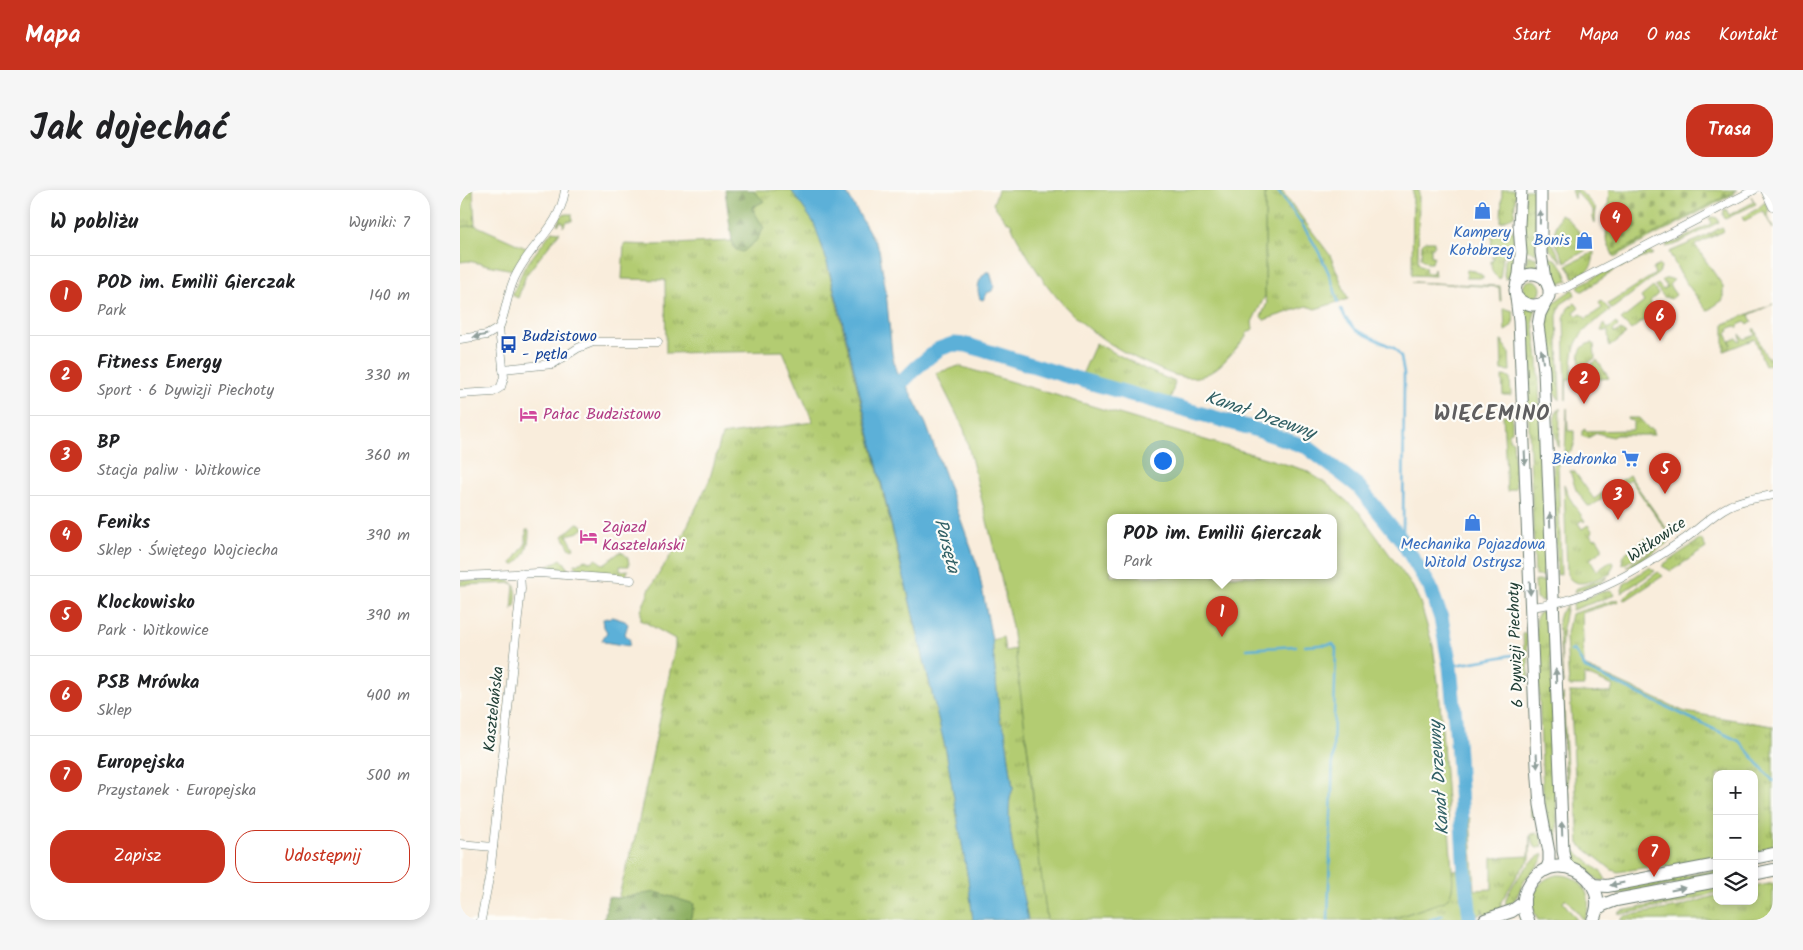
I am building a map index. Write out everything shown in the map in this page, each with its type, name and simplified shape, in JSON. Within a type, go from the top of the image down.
[{"type":"main road","points":[[1758,857],[1773,854]]},
{"type":"main road","points":[[1528,920],[1524,902],[1525,892],[1531,881],[1538,874],[1558,866],[1570,868],[1583,874],[1593,885],[1597,897],[1595,915]]},
{"type":"main road","points":[[1593,885],[1607,886],[1713,866]]},
{"type":"main road","points":[[1758,873],[1773,870]]},
{"type":"main road","points":[[1595,915],[1603,905],[1616,900],[1713,882]]},
{"type":"main road","points":[[1485,920],[1514,910],[1524,902]]},
{"type":"street","points":[[460,394],[497,390],[503,383],[499,328],[516,274],[558,217],[565,190]]},
{"type":"street","name":"6 Dywizji Piechoty","points":[[1521,190],[1519,225],[1521,253],[1518,281],[1515,290],[1517,297],[1538,783],[1549,857],[1546,870]]},
{"type":"street","points":[[1541,190],[1541,252],[1545,279]]},
{"type":"street","points":[[1517,297],[1530,305],[1538,305],[1547,297],[1560,290],[1754,190]]},
{"type":"street","points":[[1765,190],[1773,207]]},
{"type":"street","points":[[1518,281],[1523,276],[1538,274],[1549,285],[1547,297],[1540,314],[1538,331],[1544,365],[1563,851],[1565,861],[1570,868]]},
{"type":"street","points":[[460,339],[487,335],[499,328]]},
{"type":"street","points":[[503,369],[553,364],[583,345],[593,342],[658,342]]},
{"type":"street","name":"Witkowice","points":[[1531,607],[1553,604],[1616,582],[1681,541],[1731,505],[1773,495]]},
{"type":"street","points":[[460,576],[539,573],[631,580]]},
{"type":"street","name":"Kasztelańska","points":[[481,920],[493,847],[521,589],[520,574]]},
{"type":"street","points":[[460,844],[493,847]]},
{"type":"green space","points":[[460,190],[473,190],[475,225],[460,227]]},
{"type":"green space","points":[[725,190],[753,190],[764,201],[752,208],[764,228],[756,241],[743,252],[736,250],[732,241]]},
{"type":"green space","points":[[753,190],[791,190],[814,223],[825,255],[946,751],[968,879],[973,920],[690,920],[694,904],[618,898],[636,834],[675,647],[675,639],[641,620],[641,611],[650,588],[681,539],[709,481],[722,435],[813,422],[783,351],[666,353],[665,280],[622,279],[624,244],[655,245],[732,241],[736,250],[752,207],[764,201]]},
{"type":"green space","points":[[998,190],[1265,190],[1265,296],[1252,322],[1253,329],[1246,334],[1246,337],[1222,364],[1211,372],[1198,377],[1191,378],[1170,374],[1130,356],[1080,321],[1052,292],[1016,236],[1011,223],[1006,221],[993,204]]},
{"type":"green space","points":[[1265,190],[1281,190],[1330,255],[1348,299],[1315,309],[1307,306],[1264,320],[1261,317],[1267,303],[1265,296]]},
{"type":"green space","points":[[1413,190],[1419,190],[1418,261],[1420,265],[1425,267],[1426,273],[1433,273],[1434,268],[1435,276],[1412,275]]},
{"type":"green space","points":[[1502,190],[1516,190],[1514,216],[1501,222]]},
{"type":"green space","points":[[1525,190],[1536,190],[1536,253],[1526,250],[1524,236]]},
{"type":"green space","points":[[1571,190],[1579,190],[1596,208],[1595,223],[1593,210],[1575,191],[1574,199]]},
{"type":"green space","points":[[1609,190],[1737,190],[1613,255],[1606,239]]},
{"type":"green space","points":[[1733,190],[1734,194],[1614,257],[1609,246]]},
{"type":"green space","points":[[1751,196],[1756,204],[1725,219],[1723,215],[1724,210],[1726,209],[1729,215],[1754,202]]},
{"type":"green space","points":[[1765,202],[1769,210],[1767,214],[1773,229],[1763,211],[1744,221],[1742,217]]},
{"type":"green space","points":[[572,214],[572,221],[567,221],[563,227],[564,223],[561,221],[558,225],[561,216]]},
{"type":"green space","points":[[1560,214],[1565,216],[1582,235],[1577,239],[1584,246],[1589,243],[1592,247],[1565,262],[1553,237]]},
{"type":"green space","points":[[1709,218],[1717,218],[1719,222],[1675,245],[1666,247],[1670,238],[1674,243],[1712,223]]},
{"type":"green space","points":[[475,225],[528,249],[513,270],[468,261],[460,262],[460,227]]},
{"type":"green space","points":[[1722,227],[1724,231],[1695,245],[1723,286],[1723,300],[1707,311],[1682,277],[1669,252]]},
{"type":"green space","points":[[1498,229],[1509,229],[1514,232],[1516,250],[1511,250],[1503,257],[1500,279],[1494,274],[1491,264],[1493,258],[1491,257],[1494,257],[1494,252],[1491,252],[1492,239],[1495,231]]},
{"type":"green space","points":[[552,231],[560,232],[526,275],[518,298],[512,295],[524,268]]},
{"type":"green space","points":[[1550,233],[1550,237],[1562,262],[1550,250],[1548,239]]},
{"type":"green space","points":[[1425,241],[1434,241],[1434,247],[1431,247],[1431,256],[1434,256],[1432,263],[1427,263],[1421,258],[1422,244]]},
{"type":"green space","points":[[1647,250],[1654,254],[1628,263],[1620,268],[1618,265]]},
{"type":"green space","points":[[1594,252],[1589,269],[1574,278],[1567,265]]},
{"type":"green space","points":[[1527,255],[1537,258],[1539,272],[1526,272]]},
{"type":"green space","points":[[1509,256],[1515,256],[1513,273],[1505,279],[1505,259]]},
{"type":"green space","points":[[1546,257],[1554,259],[1561,264],[1568,281],[1559,284],[1552,280]]},
{"type":"green space","points":[[1659,265],[1661,268],[1659,273],[1612,309],[1608,304],[1655,274],[1653,269]]},
{"type":"green space","points":[[1613,267],[1614,271],[1581,291],[1578,286]]},
{"type":"green space","points":[[1467,270],[1475,271],[1483,276],[1483,278],[1466,278]]},
{"type":"green space","points":[[1668,278],[1674,280],[1669,285],[1676,295],[1671,299],[1664,297],[1655,286],[1658,284],[1663,290],[1667,287],[1662,280]]},
{"type":"green space","points":[[1528,280],[1536,280],[1541,285],[1539,296],[1528,298],[1523,293],[1523,285]]},
{"type":"green space","points":[[1412,282],[1500,286],[1501,301],[1499,287]]},
{"type":"green space","points":[[1653,287],[1658,294],[1650,301],[1657,310],[1631,330],[1621,320],[1644,302],[1641,297]]},
{"type":"green space","points":[[1573,289],[1575,295],[1561,304],[1557,316],[1560,400],[1554,393],[1546,346],[1545,326],[1547,313],[1554,302]]},
{"type":"green space","points":[[1601,301],[1610,310],[1584,332],[1575,345],[1572,379],[1567,379],[1566,400],[1564,318],[1568,308],[1575,303],[1579,308],[1574,312],[1577,316],[1582,314],[1586,319],[1602,308],[1599,303]]},
{"type":"green space","points":[[1773,304],[1749,315],[1752,322],[1738,325],[1738,328],[1735,326],[1728,329],[1729,331],[1726,333],[1731,345],[1730,341],[1737,338],[1739,341],[1741,340],[1740,334],[1744,339],[1755,335],[1753,329],[1755,329],[1766,355],[1773,360],[1773,363],[1765,366],[1755,339],[1724,351],[1724,324]]},
{"type":"green space","points":[[1524,306],[1536,308],[1533,320],[1538,359],[1547,576],[1535,576]]},
{"type":"green space","points":[[1504,308],[1513,311],[1514,317],[1512,325],[1505,331]]},
{"type":"green space","points":[[1616,323],[1618,326],[1613,331],[1615,333],[1621,330],[1626,334],[1609,347],[1608,331],[1601,331],[1604,324],[1608,329]]},
{"type":"green space","points":[[1501,341],[1503,341],[1509,352],[1510,371],[1502,370]]},
{"type":"green space","points":[[1096,343],[1145,369],[1175,382],[1169,400],[1163,400],[1081,377]]},
{"type":"green space","points":[[1587,344],[1594,344],[1595,358],[1580,370],[1579,357],[1581,349]]},
{"type":"green space","points":[[1597,360],[1609,378],[1580,381],[1580,373]]},
{"type":"green space","points":[[959,366],[1305,470],[1327,484],[1359,512],[1413,587],[1420,602],[1433,646],[1439,689],[1453,879],[1448,898],[1445,901],[1389,920],[1047,920],[1012,627],[964,429],[936,373]]},
{"type":"green space","points":[[1502,376],[1510,377],[1511,395],[1503,395]]},
{"type":"green space","points":[[1560,408],[1559,448],[1554,421]]},
{"type":"green space","points":[[1567,408],[1568,431],[1574,431],[1574,445],[1572,451],[1565,453]]},
{"type":"green space","points":[[1503,415],[1512,415],[1512,432],[1509,433],[1509,440],[1513,441],[1516,488],[1507,491]]},
{"type":"green space","points":[[1628,418],[1639,418],[1649,429],[1652,429],[1654,435],[1616,435],[1612,437],[1597,433],[1588,438],[1582,436],[1582,431],[1585,429],[1585,431],[1633,430],[1633,421],[1628,420]]},
{"type":"green space","points":[[1555,461],[1558,463],[1561,574],[1557,575],[1553,463]]},
{"type":"green space","points":[[1570,471],[1574,471],[1594,499],[1608,489],[1610,493],[1606,496],[1604,494],[1593,505],[1588,506],[1576,490]]},
{"type":"green space","points":[[1629,475],[1671,535],[1623,565],[1622,558],[1624,554],[1646,538],[1650,544],[1667,532],[1630,479],[1612,491],[1610,488]]},
{"type":"green space","points":[[1564,484],[1569,497],[1585,521],[1582,520],[1578,523],[1582,529],[1588,525],[1593,532],[1591,534],[1594,539],[1597,538],[1602,546],[1602,550],[1590,559],[1597,571],[1610,562],[1614,564],[1610,574],[1593,581],[1575,582],[1567,574]]},
{"type":"green space","points":[[577,523],[581,524],[584,528],[579,532],[567,535],[574,548],[570,549],[563,536]]},
{"type":"green space","points":[[526,530],[529,530],[526,550],[521,559],[513,565],[512,563],[526,543]]},
{"type":"green space","points":[[1672,537],[1669,542],[1631,567],[1626,567]]},
{"type":"green space","points":[[1701,539],[1706,548],[1671,571],[1662,566],[1664,564]]},
{"type":"green space","points":[[620,552],[626,555],[629,561],[629,566],[620,566],[620,571],[628,570],[626,576],[580,573],[574,565],[585,560],[591,562],[596,559],[604,564]]},
{"type":"green space","points":[[561,559],[568,570],[547,569],[547,567]]},
{"type":"green space","points":[[1649,567],[1655,571],[1621,593],[1624,584]]},
{"type":"green space","points":[[1658,572],[1663,576],[1624,600],[1623,598]]},
{"type":"green space","points":[[1608,577],[1599,584],[1574,592],[1575,589]]},
{"type":"green space","points":[[508,579],[512,582],[514,585],[512,583],[460,585],[460,581]]},
{"type":"green space","points":[[1535,581],[1547,581],[1548,598],[1546,600],[1541,601],[1536,598]]},
{"type":"green space","points":[[514,585],[516,588],[515,607],[512,608]]},
{"type":"green space","points":[[1608,590],[1612,591],[1615,595],[1572,610],[1574,602]]},
{"type":"green space","points":[[1618,599],[1619,601],[1582,613],[1584,666],[1685,712],[1773,726],[1773,849],[1758,852],[1758,770],[1713,770],[1713,862],[1696,865],[1662,867],[1661,865],[1618,872],[1612,870],[1579,844],[1570,692],[1611,693],[1613,686],[1584,674],[1584,686],[1569,686],[1566,638],[1571,614]]},
{"type":"green space","points":[[1567,605],[1562,644],[1563,684],[1558,620],[1560,613]]},
{"type":"green space","points":[[1540,612],[1547,613],[1549,617],[1558,845],[1552,846],[1543,792],[1536,618]]},
{"type":"green space","points":[[1523,632],[1527,634],[1529,681],[1525,684]]},
{"type":"green space","points":[[1003,637],[1005,651],[1016,649],[1047,920],[1028,920],[1010,834],[1010,801],[1013,789],[1005,730],[1000,721],[992,640]]},
{"type":"green space","points":[[1563,694],[1568,787],[1566,787],[1561,698]]},
{"type":"green space","points":[[1566,792],[1569,792],[1572,844],[1568,845]]},
{"type":"green space","points":[[1530,795],[1535,797],[1537,813],[1531,817]]},
{"type":"green space","points":[[1470,818],[1475,890],[1492,889],[1492,858],[1529,856],[1530,836],[1530,859],[1518,874],[1501,902],[1501,909],[1485,915],[1482,908],[1483,913],[1474,917],[1468,874],[1465,819]]},
{"type":"green space","points":[[1538,833],[1541,835],[1543,847],[1537,848],[1533,845],[1531,834]]},
{"type":"green space","points":[[1574,850],[1602,873],[1606,880],[1597,879],[1575,862],[1568,851]]},
{"type":"green space","points":[[1544,854],[1539,865],[1525,880],[1516,898],[1507,907],[1506,899],[1517,880],[1534,860]]},
{"type":"green space","points":[[1463,869],[1467,919],[1389,920],[1445,901],[1448,898],[1453,883],[1452,870]]},
{"type":"green space","points":[[1713,871],[1713,877],[1618,895],[1617,889]]},
{"type":"green space","points":[[1556,875],[1565,875],[1573,878],[1584,888],[1588,903],[1584,920],[1566,899],[1563,902],[1577,920],[1538,920],[1533,906],[1535,893],[1543,882]]},
{"type":"green space","points":[[1773,883],[1773,920],[1620,920],[1625,916],[1679,907],[1713,896],[1713,905],[1758,905],[1758,886]]},
{"type":"green space","points":[[1713,887],[1713,893],[1678,904],[1622,914],[1618,913],[1676,901],[1676,898],[1700,889]]},
{"type":"green space","points":[[656,892],[694,904],[690,920],[604,920],[608,897],[618,898]]},
{"type":"water","name":"Parsęta","points":[[791,190],[845,190],[879,249],[886,292],[892,354],[898,378],[904,380],[926,424],[978,567],[992,640],[1000,721],[1005,730],[1013,789],[1009,816],[1011,834],[1028,920],[973,920],[968,879],[946,751],[839,307],[814,223]]},
{"type":"water","points":[[986,272],[990,272],[994,286],[992,291],[987,293],[983,300],[980,299],[978,288],[981,278]]},
{"type":"water","points":[[612,617],[625,621],[628,624],[625,634],[630,640],[629,646],[604,642],[602,640],[607,632],[603,619]]},
{"type":"waterway","points":[[1277,190],[1314,243],[1328,271],[1338,302]]},
{"type":"waterway","points":[[1341,309],[1356,330],[1394,348],[1401,357],[1404,374],[1403,536],[1401,539]]},
{"type":"waterway","name":"Kanał Drzewny","points":[[886,386],[904,380],[939,349],[953,344],[967,345],[1074,378],[1251,428],[1307,447],[1358,486],[1401,539],[1430,587],[1441,618],[1450,666],[1470,918]]},
{"type":"waterway","points":[[1305,646],[1333,644],[1336,648],[1328,920]]},
{"type":"waterway","points":[[1247,649],[1296,646]]},
{"type":"waterway","points":[[1571,651],[1574,650],[1586,669],[1739,741],[1773,781]]},
{"type":"waterway","points":[[1450,666],[1518,654]]},
{"type":"waterway","points":[[1430,920],[1443,915]]},
{"type":"place","name":"Kampery Kołobrzeg","points":[[1482,211]]},
{"type":"place","name":"Bonis","points":[[1584,240]]},
{"type":"place","name":"Feniks","points":[[1616,243]]},
{"type":"place","name":"PSB Mrówka","points":[[1660,341]]},
{"type":"place","name":"Budzistowo - pętla","points":[[508,345]]},
{"type":"place","name":"Fitness Energy","points":[[1584,404]]},
{"type":"place","name":"Pałac Budzistowo","points":[[529,414]]},
{"type":"place","name":"Biedronka","points":[[1631,459]]},
{"type":"place","name":"Klockowisko","points":[[1665,494]]},
{"type":"place","name":"BP","points":[[1618,520]]},
{"type":"place","name":"Mechanika Pojazdowa Witold Ostrysz","points":[[1473,522]]},
{"type":"place","name":"Zajazd Kasztelański","points":[[588,536]]},
{"type":"place","name":"POD im. Emilii Gierczak","points":[[1222,637]]},
{"type":"place","name":"Europejska","points":[[1654,877]]},
{"type":"district","name":"WIĘCEMINO","points":[[1492,414]]}]
